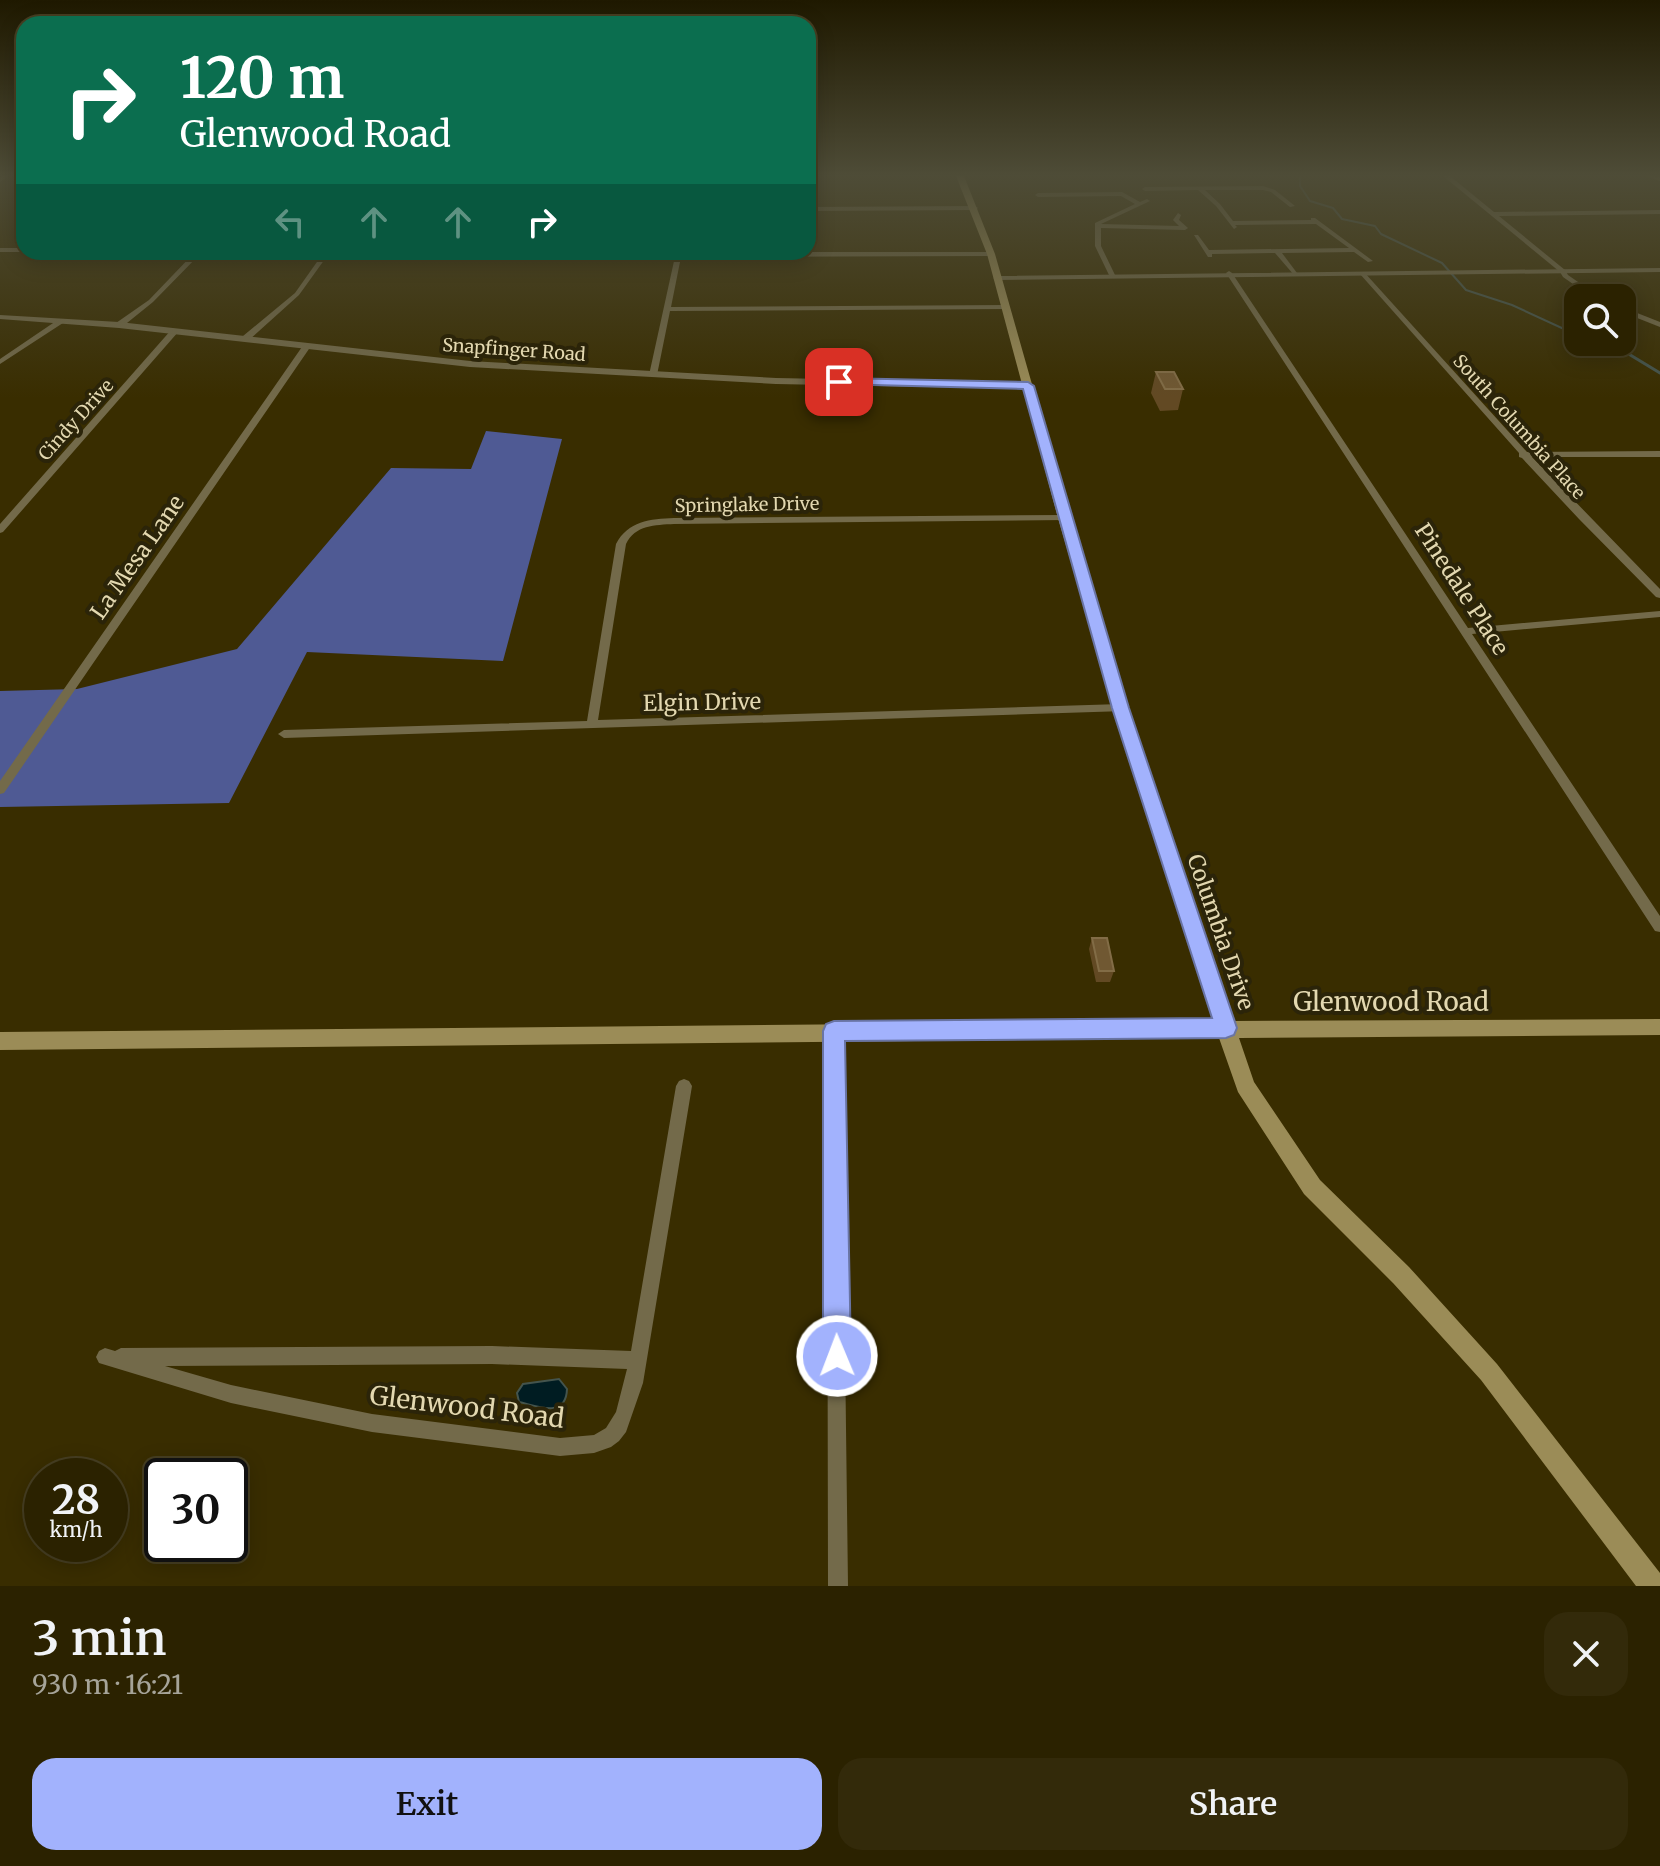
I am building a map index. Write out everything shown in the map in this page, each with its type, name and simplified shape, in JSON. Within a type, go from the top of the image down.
[{"type":"main road","name":"Columbia Drive","points":[[990,250],[1121,708],[1245,1086],[1312,1187],[1401,1275],[1489,1372],[1653,1586]]},
{"type":"main road","name":"Glenwood Road","points":[[0,1041],[834,1031],[1660,1027]]},
{"type":"street","points":[[1100,250],[1112,275]]},
{"type":"street","points":[[1206,250],[1209,254],[1355,250]]},
{"type":"street","points":[[1356,250],[1370,261]]},
{"type":"street","points":[[1537,250],[1577,284]]},
{"type":"street","points":[[1278,252],[1294,273]]},
{"type":"street","points":[[816,254],[991,254]]},
{"type":"street","points":[[119,325],[151,301],[191,260]]},
{"type":"street","points":[[246,338],[297,294],[321,260]]},
{"type":"street","points":[[653,375],[678,260]]},
{"type":"street","points":[[997,278],[1660,270]]},
{"type":"street","name":"Pinedale Place","points":[[1229,273],[1660,927]]},
{"type":"street","name":"South Columbia Place","points":[[1362,273],[1522,455],[1593,531],[1660,595]]},
{"type":"street","points":[[667,309],[1006,307]]},
{"type":"street","points":[[1636,315],[1660,325]]},
{"type":"street","name":"Snapfinger Road","points":[[0,317],[119,325],[474,364],[776,381],[1028,386]]},
{"type":"street","points":[[0,362],[62,321]]},
{"type":"street","name":"Cindy Drive","points":[[0,530],[175,331]]},
{"type":"street","name":"La Mesa Lane","points":[[0,790],[307,346]]},
{"type":"street","points":[[1522,455],[1660,454]]},
{"type":"street","name":"Springlake Drive","points":[[592,723],[621,544],[624,536],[642,524],[674,521],[1064,518]]},
{"type":"street","points":[[1466,631],[1660,614]]},
{"type":"street","name":"Elgin Drive","points":[[284,734],[1121,708]]},
{"type":"street","points":[[834,1031],[838,1586]]},
{"type":"street","name":"Glenwood Road","points":[[638,1360],[477,1355],[105,1357],[231,1394],[372,1423],[560,1447],[592,1446],[612,1437],[624,1419],[638,1360],[684,1086]]},
{"type":"shaded area","points":[[486,431],[562,439],[503,661],[307,652],[229,803],[0,807],[0,691],[77,689],[237,649],[391,468],[471,469]]},
{"type":"shaded area","points":[[559,1379],[567,1389],[562,1404],[542,1408],[519,1402],[517,1393],[523,1384]]},
{"type":"building","points":[[1156,372],[1174,372],[1183,389],[1165,389]]},
{"type":"building","points":[[1092,938],[1107,938],[1114,971],[1099,971]]},
{"type":"waterway","points":[[1415,250],[1442,263],[1466,290],[1512,305],[1564,329]]},
{"type":"waterway","points":[[1632,356],[1660,373]]},
{"type":"route","points":[[837,1356],[834,1031],[1226,1028],[1121,708],[1028,386],[839,382]]}]
